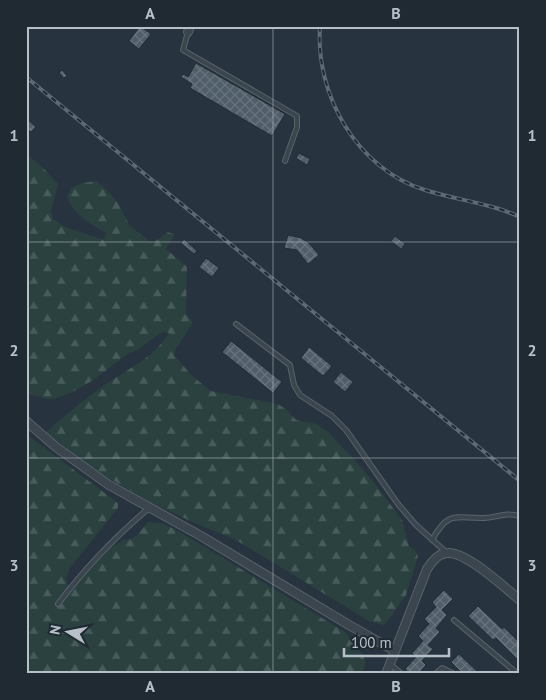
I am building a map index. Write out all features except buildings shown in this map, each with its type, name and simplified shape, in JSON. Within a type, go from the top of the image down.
[{"type":"street","points":[[26,421],[82,467],[109,485],[202,536],[395,651]]},
{"type":"street","points":[[386,674],[427,569],[439,556],[448,553],[468,560],[520,600]]},
{"type":"lane","points":[[189,29],[182,50],[297,116],[297,127],[285,161]]},
{"type":"lane","points":[[236,324],[290,365],[294,385],[300,394],[332,416],[346,430],[398,504],[432,540],[448,553]]},
{"type":"lane","points":[[58,604],[97,556],[149,508]]},
{"type":"lane","points":[[432,540],[440,526],[452,518],[461,516],[482,518],[509,513],[520,516]]},
{"type":"lane","points":[[454,620],[518,674]]},
{"type":"lane","points":[[390,664],[402,674]]},
{"type":"lane","points":[[435,674],[442,668],[454,674]]},
{"type":"green space","points":[[26,157],[39,164],[58,184],[51,211],[53,219],[65,227],[104,240],[106,233],[78,214],[67,197],[71,188],[83,183],[97,181],[118,203],[130,226],[150,241],[157,240],[167,232],[174,234],[166,249],[187,267],[186,314],[192,321],[192,324],[174,355],[192,376],[211,391],[278,404],[296,420],[317,424],[328,432],[372,480],[402,520],[409,546],[415,550],[418,556],[406,595],[387,622],[383,625],[369,621],[236,540],[152,503],[85,462],[47,433],[47,431],[87,398],[150,354],[169,333],[159,334],[73,392],[52,399],[34,395],[26,396]]},
{"type":"green space","points":[[26,434],[118,503],[118,508],[70,568],[66,578],[68,585],[75,586],[111,548],[123,540],[131,539],[137,535],[148,522],[162,523],[345,632],[365,659],[362,674],[26,674]]},
{"type":"railway","points":[[320,26],[320,52],[325,78],[333,103],[345,126],[361,147],[379,165],[401,180],[425,190],[497,208],[520,217]]},
{"type":"railway","points":[[26,77],[520,481]]}]
